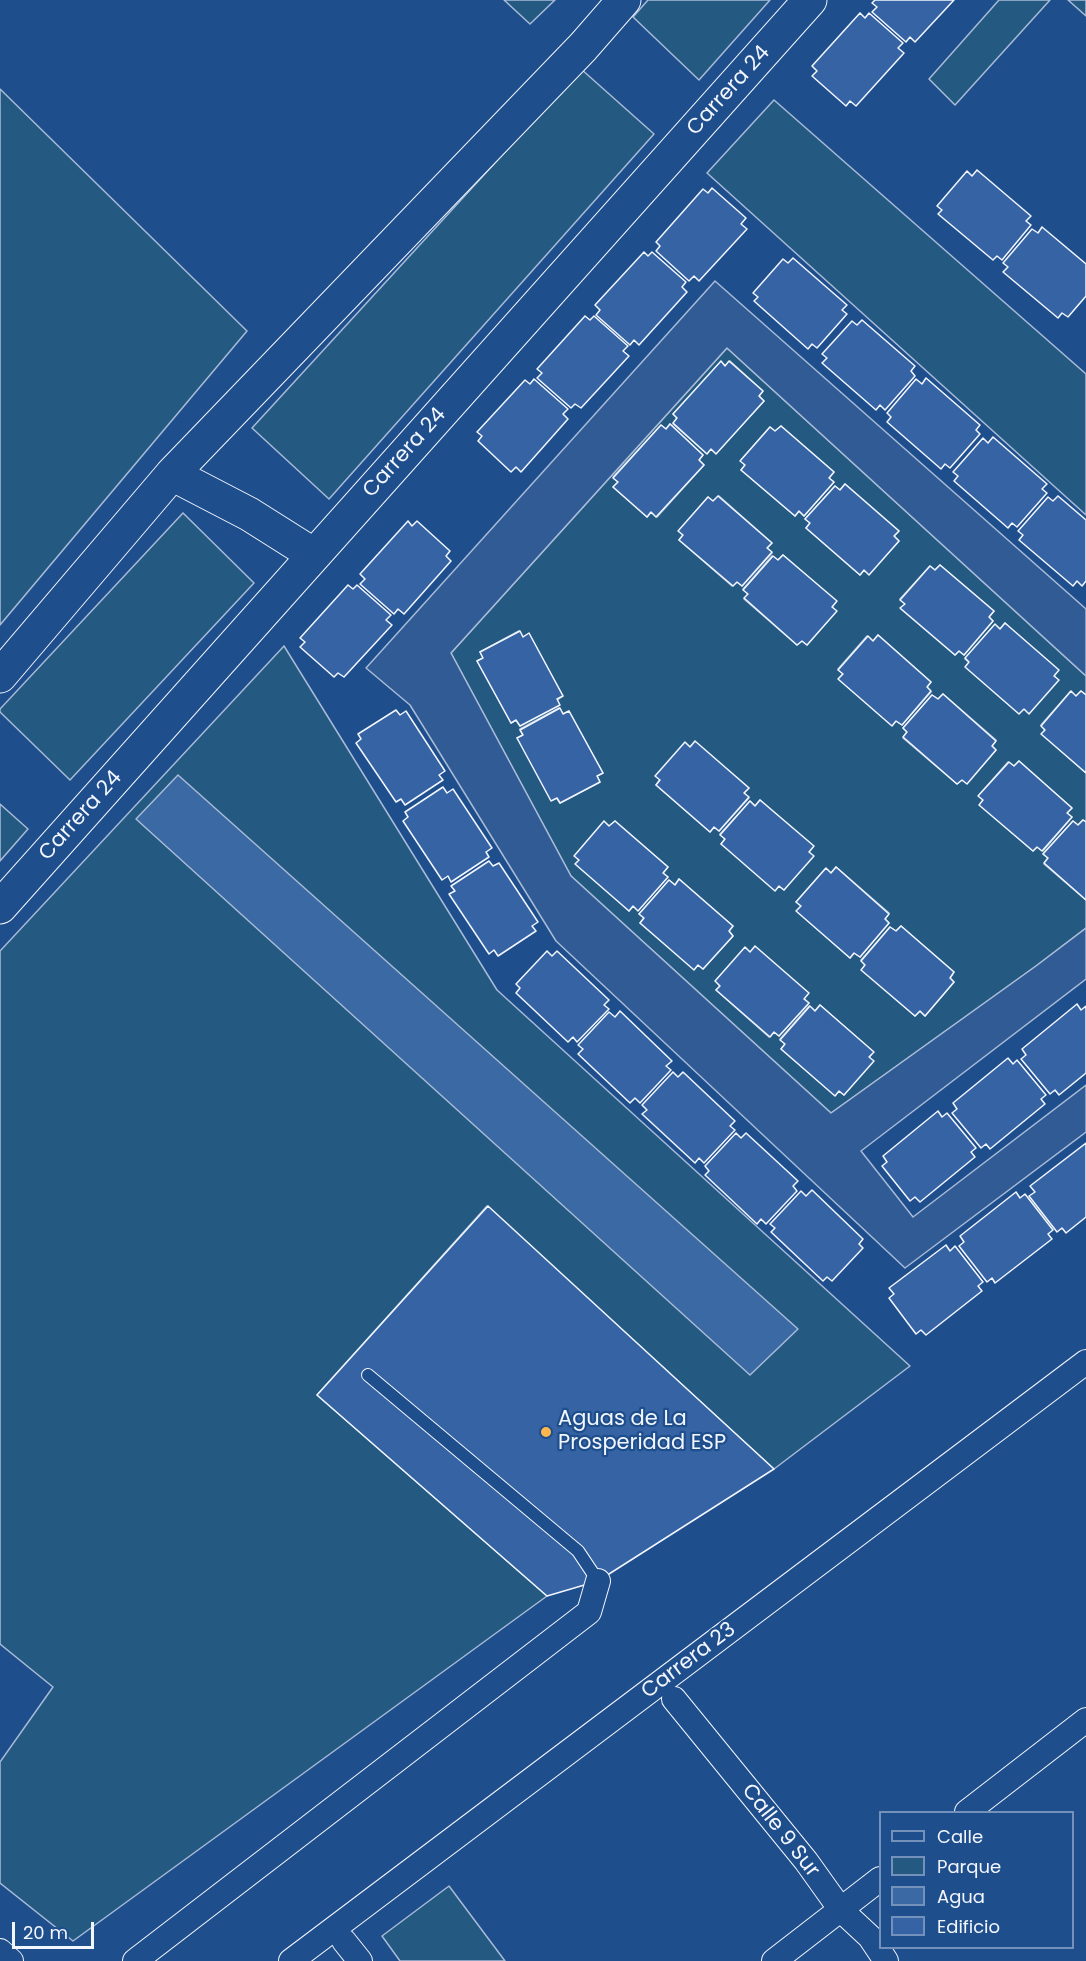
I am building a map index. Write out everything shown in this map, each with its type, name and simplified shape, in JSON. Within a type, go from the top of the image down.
[{"type":"street","points":[[0,676],[172,474],[583,47],[624,0]]},
{"type":"street","name":"Carrera 24","points":[[0,907],[810,0]]},
{"type":"street","points":[[172,474],[249,514],[314,555]]},
{"type":"street","name":"Carrera 23","points":[[291,1961],[1086,1362]]},
{"type":"street","points":[[135,1961],[589,1612],[598,1581]]},
{"type":"street","name":"Calle 9 Sur","points":[[674,1699],[806,1860],[841,1910],[870,1937],[886,1961]]},
{"type":"street","points":[[968,1811],[1086,1720]]},
{"type":"street","points":[[774,1961],[879,1880]]},
{"type":"street","points":[[344,1941],[360,1961]]},
{"type":"street","points":[[0,1951],[11,1961]]},
{"type":"lane","points":[[368,1375],[579,1551],[598,1581]]},
{"type":"green space","points":[[504,0],[555,0],[530,24]]},
{"type":"green space","points":[[648,0],[770,0],[699,80],[633,17]]},
{"type":"green space","points":[[999,0],[1050,0],[955,105],[929,79]]},
{"type":"green space","points":[[1068,0],[1086,0],[1086,16]]},
{"type":"green space","points":[[581,69],[654,134],[329,499],[252,428]]},
{"type":"green space","points":[[0,89],[247,331],[0,625]]},
{"type":"green space","points":[[774,100],[1086,374],[1086,515],[707,173]]},
{"type":"green space","points":[[727,348],[1086,676],[1086,695],[1081,691],[1076,696],[1070,692],[1041,725],[1045,730],[1042,734],[1086,773],[1086,822],[1083,820],[1078,825],[1073,821],[1043,854],[1048,858],[1044,864],[1086,900],[1086,928],[831,1113],[571,876],[451,653]],"holes":[[[730,361],[763,391],[759,396],[764,401],[716,453],[711,449],[706,453],[673,424],[677,418],[673,414],[721,362],[725,366]],[[670,424],[703,455],[699,460],[704,465],[657,517],[651,512],[647,517],[613,487],[618,482],[613,477],[661,425],[666,429]],[[781,426],[834,472],[829,478],[834,482],[804,516],[799,511],[795,516],[741,470],[745,465],[741,460],[770,427],[775,431]],[[845,484],[899,531],[894,536],[899,541],[869,574],[864,570],[860,575],[806,528],[810,523],[805,519],[835,486],[840,490]],[[719,496],[772,543],[767,548],[772,553],[742,586],[737,582],[732,586],[679,540],[683,535],[679,531],[708,497],[713,501]],[[783,555],[836,601],[832,607],[836,611],[807,645],[802,641],[797,645],[744,599],[748,594],[743,589],[772,556],[778,560]],[[940,565],[994,611],[989,617],[993,621],[964,655],[959,651],[955,655],[901,609],[905,604],[900,599],[930,566],[935,570]],[[1005,623],[1058,680],[1029,713],[965,659],[995,625],[1000,629]],[[519,631],[523,637],[529,634],[563,696],[520,726],[516,720],[511,723],[477,661],[483,658],[480,652]],[[878,635],[931,682],[927,687],[931,692],[902,725],[896,721],[892,725],[839,678],[843,674],[838,669],[867,636],[873,641]],[[943,694],[996,740],[992,746],[996,750],[967,783],[962,780],[957,784],[903,738],[907,732],[903,728],[932,695],[938,699]],[[559,708],[563,714],[569,711],[603,773],[597,776],[600,782],[560,803],[517,738],[523,735],[520,729]],[[695,742],[749,788],[744,793],[749,798],[719,831],[714,827],[710,832],[656,785],[685,743],[690,747]],[[1019,761],[1072,808],[1067,813],[1072,817],[1043,851],[1037,847],[1033,851],[980,805],[983,800],[979,795],[1008,762],[1014,766]],[[760,800],[813,846],[784,890],[721,844],[725,839],[720,834],[750,801],[755,806]],[[615,821],[668,867],[663,873],[668,877],[638,910],[633,906],[629,911],[575,856],[604,822],[609,826]],[[836,867],[889,913],[885,919],[889,923],[860,957],[854,953],[850,958],[797,911],[801,906],[796,902],[825,869],[831,873]],[[679,879],[733,926],[729,931],[733,936],[703,969],[698,965],[694,969],[640,923],[644,918],[639,914],[669,880],[675,885]],[[901,926],[954,972],[950,978],[954,982],[925,1016],[920,1011],[915,1016],[862,970],[865,965],[861,960],[890,927],[896,931]],[[745,948],[809,1003],[779,1036],[774,1032],[769,1037],[716,990],[720,986],[716,981]],[[820,1005],[873,1052],[844,1095],[839,1091],[835,1095],[781,1049],[785,1044],[780,1039],[809,1006],[815,1011]]]},
{"type":"green space","points":[[183,513],[254,583],[70,780],[0,712],[0,709]]},
{"type":"green space","points":[[284,646],[497,990],[910,1366],[774,1469],[487,1206],[317,1395],[547,1596],[73,1941],[0,1883],[0,1762],[53,1687],[0,1644],[0,951]]},
{"type":"green space","points":[[0,804],[28,829],[0,861]]},
{"type":"green space","points":[[449,1886],[505,1961],[400,1961],[382,1936]]},
{"type":"shaded area","points":[[715,281],[1086,609],[1086,676],[727,348],[451,653],[571,876],[831,1113],[1086,928],[1086,979],[861,1151],[913,1217],[1086,1085],[1086,1132],[905,1268],[556,941],[410,705],[366,668]]},
{"type":"water","points":[[178,775],[798,1329],[750,1375],[136,819]]},
{"type":"building","points":[[875,0],[954,0],[915,42],[910,37],[906,42],[872,12],[877,7],[872,3]]},
{"type":"building","points":[[860,13],[865,18],[869,13],[903,43],[898,48],[904,53],[856,106],[850,101],[846,106],[812,76],[817,71],[812,66]]},
{"type":"building","points":[[977,170],[1031,216],[1026,221],[1031,225],[1002,260],[997,256],[993,260],[938,214],[942,210],[937,206],[967,171],[972,176]]},
{"type":"building","points":[[712,188],[746,218],[741,224],[747,229],[699,281],[694,276],[689,281],[656,251],[660,246],[656,242],[703,189],[708,193]]},
{"type":"building","points":[[1042,227],[1086,264],[1086,296],[1068,317],[1062,313],[1058,318],[1003,272],[1008,267],[1003,263],[1032,229],[1038,233]]},
{"type":"building","points":[[644,252],[648,256],[652,252],[686,282],[682,287],[687,292],[639,345],[634,340],[630,345],[596,315],[600,310],[595,305]]},
{"type":"building","points":[[793,258],[847,305],[842,310],[847,314],[817,348],[812,344],[808,349],[754,301],[758,297],[753,293],[783,259],[788,263]]},
{"type":"building","points":[[585,316],[590,320],[594,316],[628,346],[623,351],[629,356],[581,408],[575,404],[571,408],[537,378],[542,373],[537,369]]},
{"type":"building","points":[[862,320],[915,366],[911,371],[915,376],[885,410],[880,405],[876,410],[822,363],[827,358],[822,354],[852,321],[857,325]]},
{"type":"building","points":[[721,361],[725,366],[729,361],[763,391],[759,396],[764,401],[716,454],[711,449],[707,454],[673,423],[677,418],[673,414]]},
{"type":"building","points":[[926,378],[980,425],[976,430],[980,434],[950,468],[945,464],[941,469],[887,422],[891,417],[887,413],[916,379],[922,384]]},
{"type":"building","points":[[534,379],[568,409],[563,414],[568,419],[521,472],[516,467],[511,472],[478,441],[482,436],[477,432],[525,380],[530,384]]},
{"type":"building","points":[[670,424],[703,455],[699,460],[704,465],[656,517],[651,512],[647,517],[613,487],[618,482],[613,478],[661,425],[666,429]]},
{"type":"building","points":[[781,426],[834,472],[829,478],[834,482],[804,516],[799,511],[795,516],[741,470],[745,465],[740,461],[770,427],[775,431]]},
{"type":"building","points":[[993,437],[1047,484],[1042,489],[1047,493],[1017,527],[1012,523],[1008,528],[954,481],[958,476],[953,472],[983,438],[988,443]]},
{"type":"building","points":[[845,484],[899,531],[894,536],[899,541],[869,575],[864,570],[860,575],[806,528],[810,523],[805,519],[835,486],[840,490]]},
{"type":"building","points":[[718,496],[772,543],[767,548],[772,552],[742,586],[737,582],[733,586],[679,540],[683,535],[678,531],[708,497],[713,501]]},
{"type":"building","points":[[1058,496],[1086,520],[1086,581],[1082,586],[1077,581],[1073,586],[1019,540],[1023,535],[1018,531],[1048,497],[1053,501]]},
{"type":"building","points":[[408,521],[412,526],[417,521],[450,551],[446,556],[451,561],[404,614],[398,609],[394,614],[360,584],[365,579],[360,574]]},
{"type":"building","points":[[783,555],[837,601],[832,607],[837,611],[807,645],[802,641],[797,645],[744,598],[748,594],[743,590],[773,556],[778,560]]},
{"type":"building","points":[[940,565],[994,611],[989,617],[993,621],[964,655],[959,651],[955,655],[900,608],[905,604],[900,600],[930,566],[935,570]]},
{"type":"building","points":[[348,585],[353,589],[357,585],[391,615],[386,620],[392,625],[344,677],[338,673],[334,677],[300,647],[305,642],[300,638]]},
{"type":"building","points":[[1005,623],[1059,670],[1054,676],[1059,680],[1029,714],[1024,709],[1019,714],[965,667],[969,662],[965,658],[995,624],[1000,629]]},
{"type":"building","points":[[520,631],[523,637],[529,633],[563,696],[557,699],[560,705],[520,726],[516,720],[511,723],[477,661],[483,658],[480,652]]},
{"type":"building","points":[[878,635],[931,682],[927,687],[931,691],[902,725],[896,721],[892,726],[838,679],[843,674],[838,670],[868,636],[873,641]]},
{"type":"building","points":[[1071,691],[1076,696],[1081,691],[1086,695],[1086,773],[1041,734],[1045,730],[1041,726]]},
{"type":"building","points":[[943,694],[996,741],[992,746],[996,750],[967,784],[962,780],[957,784],[903,737],[907,732],[903,728],[932,695],[938,699]]},
{"type":"building","points":[[560,708],[563,714],[569,711],[603,773],[597,776],[600,782],[560,803],[557,798],[551,801],[517,738],[523,735],[520,730]]},
{"type":"building","points":[[396,710],[400,715],[406,711],[445,771],[439,775],[443,780],[405,805],[401,799],[396,802],[356,743],[361,739],[358,734]]},
{"type":"building","points":[[695,741],[749,788],[744,793],[749,797],[719,831],[714,827],[710,832],[656,785],[660,780],[655,776],[685,742],[690,747]]},
{"type":"building","points":[[1019,761],[1072,808],[1067,813],[1072,817],[1042,851],[1037,847],[1033,851],[979,805],[983,800],[978,796],[1009,762],[1014,766]]},
{"type":"building","points":[[443,787],[447,793],[453,789],[492,848],[486,852],[489,857],[451,882],[448,876],[442,880],[403,821],[408,817],[405,812]]},
{"type":"building","points":[[760,800],[814,846],[809,852],[814,856],[784,890],[779,886],[775,891],[721,844],[725,839],[720,835],[750,801],[755,806]]},
{"type":"building","points":[[1083,820],[1086,822],[1086,900],[1044,863],[1048,858],[1043,854],[1073,821],[1078,825]]},
{"type":"building","points":[[604,821],[609,826],[615,821],[668,867],[663,873],[668,877],[638,911],[633,906],[629,911],[575,864],[579,860],[574,856]]},
{"type":"building","points":[[489,861],[493,866],[499,863],[538,922],[532,926],[536,931],[498,956],[494,950],[489,954],[449,894],[455,891],[451,886]]},
{"type":"building","points":[[836,867],[889,914],[885,919],[889,923],[860,957],[854,953],[850,958],[796,911],[801,906],[796,902],[826,868],[831,873]]},
{"type":"building","points":[[679,879],[733,926],[729,931],[733,936],[703,969],[698,965],[694,970],[640,923],[644,918],[639,914],[669,880],[675,885]]},
{"type":"building","points":[[901,926],[954,972],[950,978],[954,982],[925,1016],[920,1011],[915,1016],[861,970],[865,965],[861,961],[890,927],[896,931]]},
{"type":"building","points":[[755,946],[809,993],[804,999],[809,1003],[779,1036],[774,1032],[770,1037],[716,990],[720,986],[715,981],[745,947],[750,952]]},
{"type":"building","points":[[547,951],[552,956],[557,951],[609,1000],[604,1005],[609,1009],[577,1042],[573,1037],[568,1042],[516,993],[520,988],[516,984]]},
{"type":"building","points":[[1077,1004],[1081,1010],[1086,1006],[1086,1073],[1059,1095],[1055,1090],[1050,1094],[1021,1059],[1026,1055],[1022,1049]]},
{"type":"building","points":[[820,1005],[874,1052],[869,1057],[874,1061],[844,1095],[839,1091],[835,1096],[781,1049],[785,1044],[780,1040],[810,1006],[815,1011]]},
{"type":"building","points":[[620,1011],[672,1061],[666,1066],[671,1070],[640,1103],[635,1098],[630,1103],[578,1054],[583,1049],[578,1045],[609,1012],[615,1017]]},
{"type":"building","points":[[1008,1058],[1013,1064],[1017,1060],[1046,1095],[1041,1099],[1045,1104],[990,1149],[986,1144],[981,1148],[952,1113],[957,1109],[953,1103]]},
{"type":"building","points":[[673,1072],[678,1077],[683,1072],[735,1121],[730,1126],[735,1130],[704,1163],[699,1158],[695,1163],[642,1114],[647,1110],[642,1105]]},
{"type":"building","points":[[938,1111],[942,1117],[947,1113],[976,1148],[971,1152],[975,1157],[920,1202],[915,1197],[910,1201],[882,1166],[887,1162],[883,1156]]},
{"type":"building","points":[[736,1133],[741,1138],[746,1133],[798,1181],[793,1186],[797,1191],[766,1224],[761,1219],[757,1224],[705,1175],[709,1171],[705,1166]]},
{"type":"building","points":[[1086,1143],[1086,1217],[1066,1233],[1062,1228],[1057,1232],[1029,1196],[1035,1192],[1030,1186]]},
{"type":"building","points":[[812,1190],[863,1239],[859,1244],[863,1248],[832,1281],[827,1277],[823,1281],[771,1232],[775,1228],[770,1224],[801,1191],[806,1196]]},
{"type":"building","points":[[1016,1192],[1020,1198],[1025,1194],[1053,1230],[1048,1234],[1052,1239],[995,1283],[992,1278],[987,1282],[959,1246],[964,1242],[960,1236]]},
{"type":"building","name":"Aguas de La Prosperidad ESP","points":[[488,1206],[774,1469],[598,1581],[547,1596],[317,1395]]},
{"type":"building","points":[[946,1245],[950,1251],[955,1246],[983,1282],[978,1286],[982,1291],[926,1335],[921,1330],[916,1334],[889,1298],[894,1294],[889,1288]]},
{"type":"place","name":"Aguas de La Prosperidad ESP","points":[[546,1432]]}]
